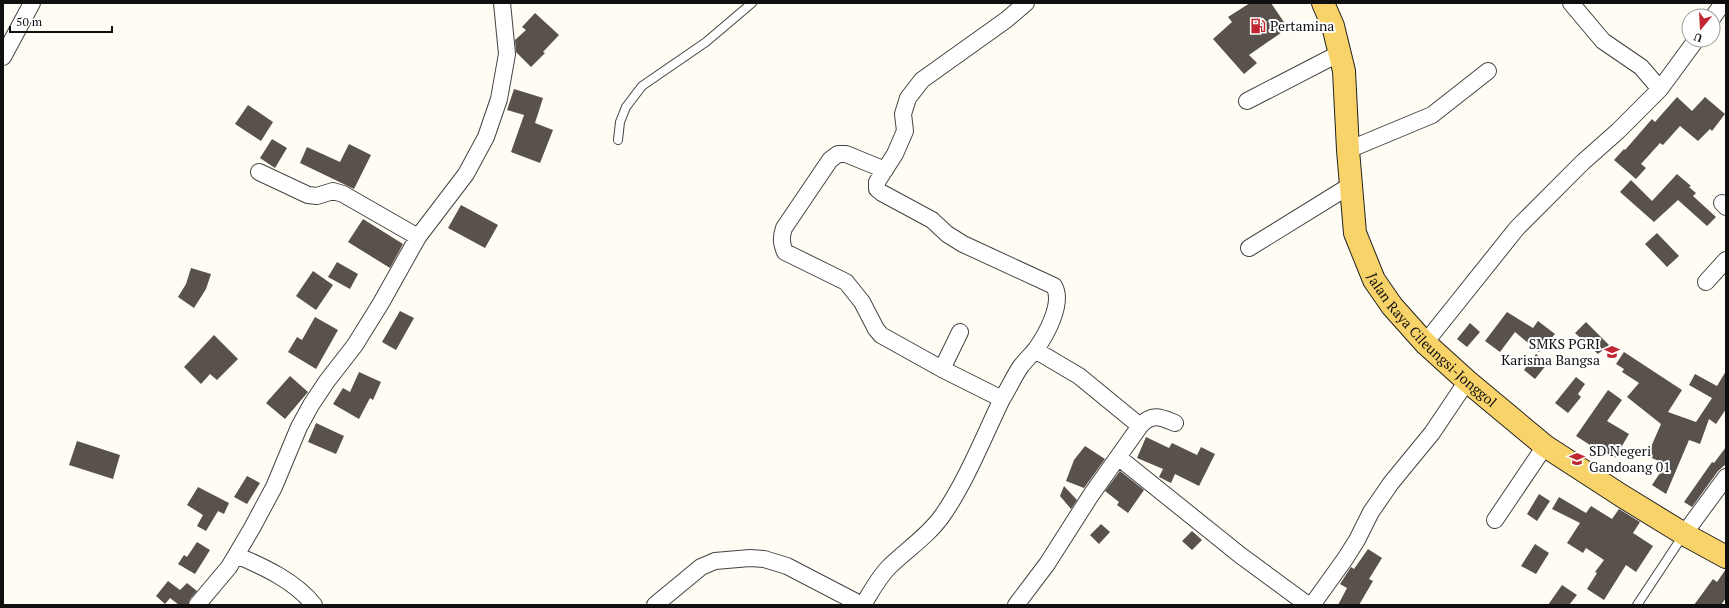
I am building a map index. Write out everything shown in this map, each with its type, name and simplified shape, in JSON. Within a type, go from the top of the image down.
[{"type":"main road","name":"Jalan Raya Cileungsi-Jonggol","points":[[1323,3],[1333,26],[1344,71],[1348,150],[1355,233],[1374,280],[1392,306],[1425,343],[1466,381],[1545,446],[1684,534],[1726,557]]},
{"type":"street","points":[[3,57],[32,3]]},
{"type":"street","points":[[197,605],[229,567],[236,555],[274,487],[299,427],[311,405],[327,381],[355,345],[381,303],[418,236],[466,174],[486,137],[499,99],[506,54],[502,3]]},
{"type":"street","points":[[655,605],[701,567],[714,561],[750,558],[764,559],[787,566],[862,605],[888,568],[930,530],[942,516],[960,486],[1002,398],[1022,366],[1035,350],[1051,322],[1056,309],[1057,294],[1054,286],[963,244],[947,234],[932,220],[882,193],[877,189],[877,186],[895,154],[905,131],[903,114],[908,98],[922,80],[1006,20],[1026,3]]},
{"type":"street","points":[[1571,3],[1603,41],[1641,67],[1660,88]]},
{"type":"street","points":[[1425,343],[1517,228],[1583,162],[1618,131],[1660,88],[1690,48]]},
{"type":"street","points":[[1247,102],[1340,53]]},
{"type":"street","points":[[1348,150],[1432,115],[1488,71]]},
{"type":"street","points":[[885,170],[846,154],[838,154],[830,160],[792,215],[781,236],[785,252],[846,282],[862,302],[881,335],[942,369],[1002,398]]},
{"type":"street","points":[[259,172],[308,194],[317,196],[333,191],[343,194],[418,236]]},
{"type":"street","points":[[1249,248],[1351,185]]},
{"type":"street","points":[[1706,282],[1726,260]]},
{"type":"street","points":[[942,369],[960,332]]},
{"type":"street","points":[[1035,350],[1079,376],[1140,426]]},
{"type":"street","points":[[1312,605],[1345,559],[1357,540],[1371,512],[1391,483],[1432,433],[1466,381]]},
{"type":"street","points":[[1016,605],[1047,564],[1091,495],[1146,419],[1153,417],[1162,418],[1175,423]]},
{"type":"street","points":[[1495,520],[1545,446]]},
{"type":"street","points":[[1118,457],[1240,555],[1308,605]]},
{"type":"street","points":[[1684,534],[1726,477]]},
{"type":"street","points":[[236,555],[260,566],[296,587],[314,605]]},
{"type":"lane","points":[[618,140],[620,122],[626,107],[642,86],[706,42],[752,3]]},
{"type":"lane","points":[[1637,605],[1684,534]]},
{"type":"building","points":[[1250,3],[1271,3],[1288,28],[1249,55],[1257,63],[1244,74],[1213,39],[1232,22],[1228,17]]},
{"type":"building","points":[[535,13],[559,35],[543,52],[545,53],[531,67],[516,52],[515,40],[526,30],[522,27]]},
{"type":"building","points":[[514,89],[543,98],[535,123],[553,130],[540,163],[511,152],[524,115],[507,110]]},
{"type":"building","points":[[1677,97],[1692,111],[1705,97],[1725,114],[1712,131],[1710,129],[1698,141],[1680,126],[1663,145],[1660,143],[1641,164],[1646,168],[1636,179],[1614,160],[1624,149],[1625,150],[1652,119],[1655,122]]},
{"type":"building","points":[[248,105],[273,122],[261,141],[235,124]]},
{"type":"building","points":[[272,139],[287,148],[275,168],[260,158]]},
{"type":"building","points":[[349,144],[371,155],[354,189],[300,163],[307,147],[340,162]]},
{"type":"building","points":[[1677,174],[1691,186],[1689,187],[1696,193],[1693,196],[1716,217],[1707,226],[1678,200],[1654,222],[1620,192],[1631,180],[1652,201]]},
{"type":"building","points":[[461,205],[498,225],[485,248],[448,228]]},
{"type":"building","points":[[363,219],[403,244],[390,268],[348,242]]},
{"type":"building","points":[[1657,233],[1679,256],[1667,267],[1645,244]]},
{"type":"building","points":[[337,262],[358,274],[350,289],[328,277]]},
{"type":"building","points":[[191,268],[211,274],[206,289],[194,308],[178,297],[186,284]]},
{"type":"building","points":[[313,271],[333,285],[316,310],[296,296]]},
{"type":"building","points":[[400,311],[414,318],[396,350],[382,342]]},
{"type":"building","points":[[1507,312],[1533,328],[1538,321],[1555,334],[1539,352],[1515,332],[1500,352],[1485,341]]},
{"type":"building","points":[[315,317],[338,330],[316,369],[288,352],[297,337],[302,340]]},
{"type":"building","points":[[1586,322],[1609,345],[1598,354],[1575,333]]},
{"type":"building","points":[[1470,323],[1480,332],[1467,347],[1457,339]]},
{"type":"building","points":[[214,335],[238,359],[217,380],[210,374],[201,384],[184,367]]},
{"type":"building","points":[[1624,352],[1682,390],[1668,412],[1696,422],[1712,398],[1689,385],[1695,374],[1717,386],[1726,371],[1726,409],[1716,424],[1709,419],[1700,444],[1689,440],[1666,494],[1652,485],[1666,464],[1647,456],[1661,424],[1627,397],[1639,383],[1622,372],[1624,369],[1616,364]]},
{"type":"building","points":[[1536,354],[1547,364],[1535,379],[1524,370]]},
{"type":"building","points":[[359,372],[381,382],[373,400],[370,398],[359,419],[333,404],[343,388],[350,392]]},
{"type":"building","points":[[290,376],[308,392],[285,419],[266,403]]},
{"type":"building","points":[[1576,377],[1585,384],[1578,394],[1581,397],[1568,413],[1555,403]]},
{"type":"building","points":[[1608,390],[1622,400],[1607,421],[1629,434],[1615,458],[1576,436]]},
{"type":"building","points":[[316,423],[344,436],[336,454],[308,442]]},
{"type":"building","points":[[1146,437],[1169,448],[1172,443],[1197,455],[1201,447],[1215,454],[1199,486],[1175,474],[1171,483],[1159,477],[1163,469],[1137,458]]},
{"type":"building","points":[[77,441],[120,455],[113,479],[69,465]]},
{"type":"building","points":[[1085,446],[1105,459],[1084,488],[1066,481],[1074,460]]},
{"type":"building","points":[[1726,447],[1726,464],[1718,471],[1692,507],[1684,502],[1712,462],[1714,463]]},
{"type":"building","points":[[1120,471],[1144,490],[1128,513],[1117,505],[1119,502],[1105,491]]},
{"type":"building","points":[[247,476],[260,483],[247,504],[234,497]]},
{"type":"building","points":[[1064,486],[1077,500],[1071,509],[1060,496]]},
{"type":"building","points":[[198,487],[229,503],[224,514],[218,511],[206,531],[197,526],[203,515],[187,505]]},
{"type":"building","points":[[1539,494],[1550,501],[1537,521],[1527,514]]},
{"type":"building","points":[[1559,497],[1586,513],[1591,506],[1612,519],[1619,509],[1640,522],[1633,533],[1653,546],[1636,572],[1626,565],[1604,600],[1587,589],[1597,573],[1595,572],[1604,560],[1586,548],[1583,553],[1567,543],[1580,523],[1552,509]]},
{"type":"building","points":[[1101,524],[1110,532],[1099,544],[1090,535]]},
{"type":"building","points":[[1192,531],[1202,540],[1192,550],[1182,541]]},
{"type":"building","points":[[197,542],[210,550],[195,574],[178,564],[184,555],[187,557]]},
{"type":"building","points":[[1535,544],[1549,553],[1536,574],[1521,566]]},
{"type":"building","points":[[1368,549],[1382,558],[1369,579],[1373,581],[1359,605],[1338,605],[1347,588],[1340,584],[1351,567],[1354,569]]},
{"type":"building","points":[[1726,569],[1726,598],[1721,605],[1694,605],[1713,579],[1717,582]]},
{"type":"building","points":[[168,581],[180,590],[187,583],[197,591],[190,599],[188,605],[179,605],[170,598],[165,604],[156,596]]},
{"type":"building","points":[[1562,585],[1577,595],[1569,605],[1548,605]]},
{"type":"place","name":"Pertamina","points":[[1258,26]]},
{"type":"place","name":"SMKS PGRI Karisma Bangsa","points":[[1612,352]]},
{"type":"place","name":"SD Negeri Gandoang 01","points":[[1577,459]]}]
